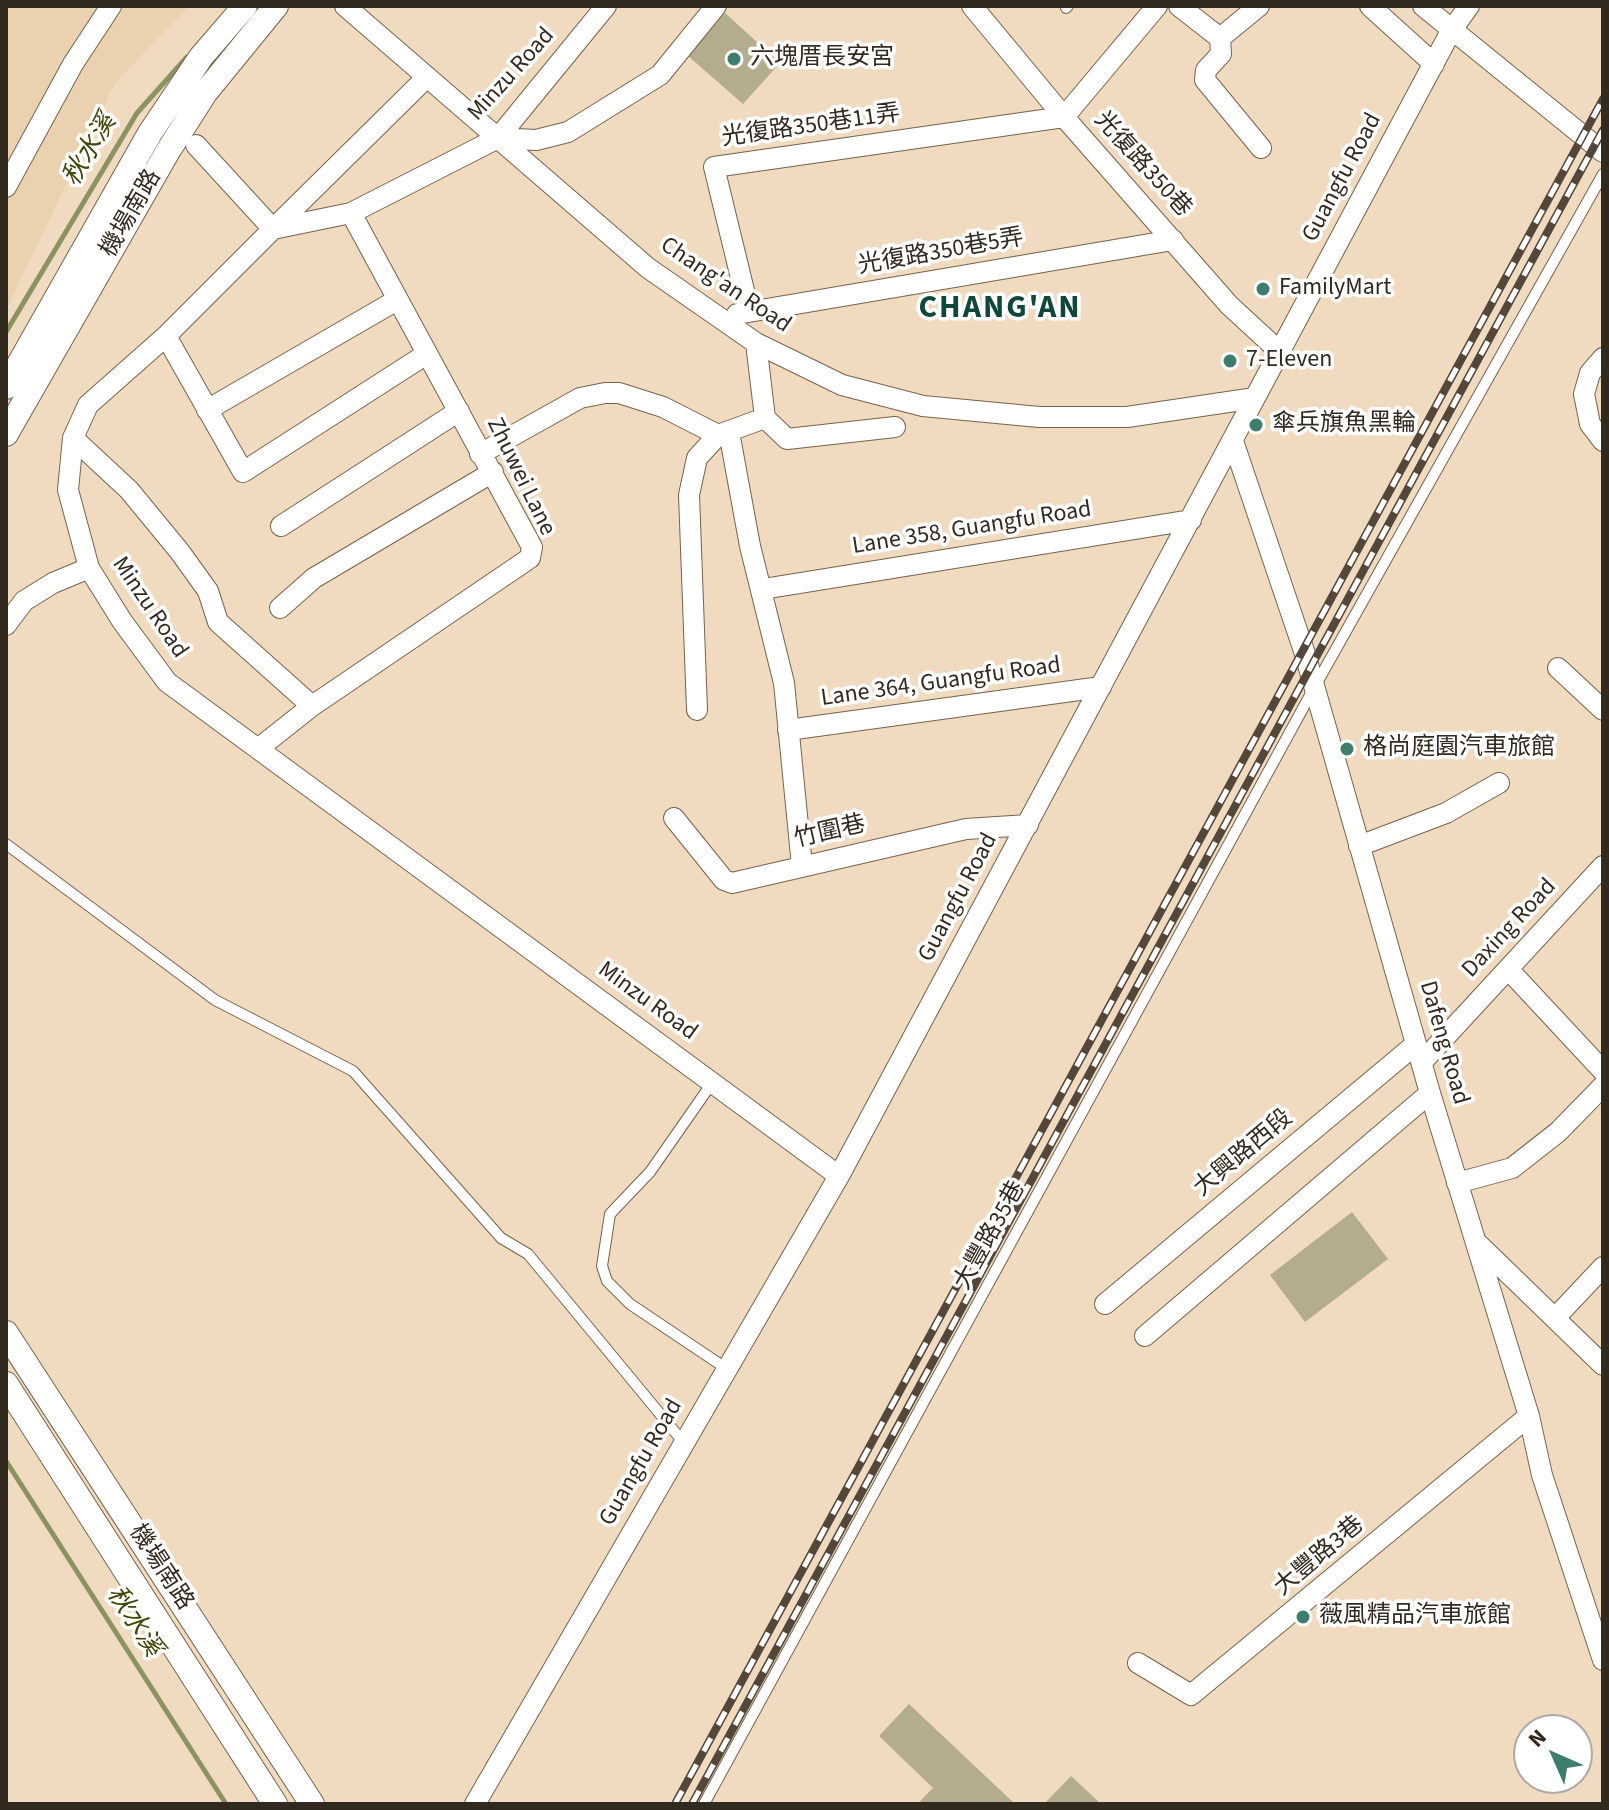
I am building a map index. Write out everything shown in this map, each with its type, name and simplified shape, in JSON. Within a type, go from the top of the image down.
[{"type":"street","points":[[6,187],[73,64],[111,6]]},
{"type":"street","name":"機場南路","points":[[6,387],[150,133],[201,57],[245,6]]},
{"type":"street","name":"機場南路","points":[[6,434],[168,151],[205,93],[276,6]]},
{"type":"street","name":"Chang'an Road","points":[[345,6],[648,268],[756,343],[842,385],[923,406],[1039,417],[1127,417],[1255,398]]},
{"type":"street","name":"Minzu Road","points":[[606,6],[498,138],[351,213],[273,229],[166,336],[88,405],[73,438],[68,490],[89,568],[122,621],[167,682],[839,1176]]},
{"type":"street","points":[[498,138],[536,140],[568,132],[660,75],[716,6]]},
{"type":"street","name":"光復路350巷","points":[[972,6],[1064,117],[1229,305],[1280,352]]},
{"type":"street","points":[[1064,117],[1157,6]]},
{"type":"street","points":[[1179,6],[1220,38],[1221,54],[1206,70],[1205,80],[1261,148]]},
{"type":"street","points":[[1220,38],[1259,6]]},
{"type":"street","points":[[1370,6],[1434,64]]},
{"type":"street","points":[[1423,6],[1603,152]]},
{"type":"street","name":"Guangfu Road","points":[[475,1804],[839,1176],[1451,31],[1469,6]]},
{"type":"street","points":[[196,145],[273,229],[427,77]]},
{"type":"street","name":"光復路350巷11弄","points":[[749,311],[714,167],[1064,117]]},
{"type":"street","name":"Zhuwei Lane","points":[[259,748],[312,706],[530,558],[532,547],[493,472],[425,355],[351,213]]},
{"type":"street","name":"光復路350巷5弄","points":[[718,319],[749,311],[1173,240]]},
{"type":"street","points":[[207,410],[397,300]]},
{"type":"street","points":[[166,336],[243,472],[425,355]]},
{"type":"street","points":[[756,343],[765,418],[787,439],[895,427]]},
{"type":"street","points":[[1603,358],[1590,373],[1584,394],[1590,424],[1603,441]]},
{"type":"street","points":[[480,454],[580,398],[605,393],[619,393],[663,407],[723,433]]},
{"type":"street","points":[[281,526],[459,411]]},
{"type":"street","points":[[697,710],[689,495],[697,458],[723,433],[765,418]]},
{"type":"street","points":[[723,433],[784,683],[802,866]]},
{"type":"street","points":[[73,438],[129,490],[180,552],[208,591],[218,622],[312,706]]},
{"type":"street","name":"Dafeng Road","points":[[1233,441],[1314,688],[1430,1093],[1529,1416],[1542,1475],[1603,1660]]},
{"type":"street","points":[[280,608],[314,578],[493,472]]},
{"type":"street","name":"Lane 358, Guangfu Road","points":[[763,589],[1191,520]]},
{"type":"street","points":[[6,625],[24,601],[53,583],[89,568]]},
{"type":"street","points":[[1558,668],[1603,710]]},
{"type":"street","name":"Lane 364, Guangfu Road","points":[[788,730],[1101,687]]},
{"type":"street","points":[[1359,846],[1446,813],[1499,783]]},
{"type":"street","name":"竹圍巷","points":[[674,818],[724,880],[732,883],[966,829],[1028,825]]},
{"type":"street","name":"Daxing Road","points":[[1419,1053],[1508,969],[1603,866]]},
{"type":"street","points":[[1508,969],[1603,1071]]},
{"type":"street","name":"大興路西段","points":[[1105,1304],[1419,1053]]},
{"type":"street","points":[[1457,1183],[1512,1168],[1558,1132],[1603,1086]]},
{"type":"street","points":[[1145,1336],[1430,1093]]},
{"type":"street","points":[[1474,1240],[1603,1365]]},
{"type":"street","points":[[1555,1318],[1603,1267]]},
{"type":"street","name":"機場南路","points":[[6,1333],[312,1804]]},
{"type":"street","name":"機場南路","points":[[6,1384],[275,1804]]},
{"type":"street","name":"大豐路3巷","points":[[1138,1663],[1191,1695],[1529,1416]]},
{"type":"lane","name":"大豐路35巷","points":[[704,1804],[1314,688],[1603,174]]},
{"type":"lane","points":[[6,844],[215,1000],[353,1071],[501,1238],[528,1254],[684,1443]]},
{"type":"lane","points":[[712,1083],[650,1172],[610,1214],[602,1266],[607,1281],[630,1304],[727,1369]]},
{"type":"shaded area","points":[[6,6],[189,6],[115,83],[6,310]]},
{"type":"building","name":"六塊厝長安宮","points":[[725,13],[780,63],[743,104],[687,55]]},
{"type":"building","points":[[1352,1212],[1388,1259],[1305,1322],[1270,1275]]},
{"type":"building","points":[[909,1704],[1015,1804],[924,1804],[920,1801],[933,1788],[879,1736]]},
{"type":"building","points":[[1071,1776],[1101,1804],[1044,1804]]},
{"type":"waterway","name":"秋水溪","points":[[6,332],[137,113],[187,57]]},
{"type":"waterway","name":"秋水溪","points":[[6,1461],[226,1804]]},
{"type":"railway","points":[[675,1804],[1603,99]]},
{"type":"railway","points":[[692,1804],[1603,130]]},
{"type":"place","name":"六塊厝長安宮","points":[[734,59]]},
{"type":"place","name":"FamilyMart","points":[[1263,289]]},
{"type":"place","name":"7-Eleven","points":[[1230,361]]},
{"type":"place","name":"傘兵旗魚黑輪","points":[[1256,425]]},
{"type":"place","name":"格尚庭園汽車旅館","points":[[1347,749]]},
{"type":"place","name":"薇風精品汽車旅館","points":[[1303,1617]]},
{"type":"district","name":"CHANG'AN","points":[[1000,310]]}]
